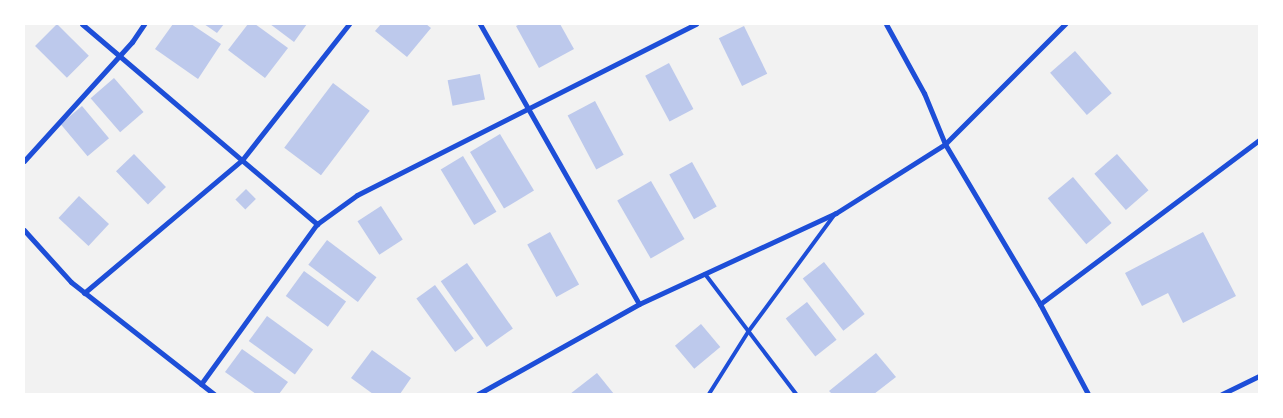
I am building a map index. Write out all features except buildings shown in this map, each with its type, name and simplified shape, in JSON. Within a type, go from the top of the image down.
[{"type":"street","points":[[82,24],[317,224]]},
{"type":"street","points":[[24,161],[120,55],[144,24]]},
{"type":"street","points":[[84,293],[242,160],[350,24]]},
{"type":"street","points":[[480,24],[639,304]]},
{"type":"street","points":[[201,384],[317,224],[357,196],[696,24]]},
{"type":"street","points":[[886,24],[924,93],[945,144],[1040,304],[1088,394]]},
{"type":"street","points":[[478,394],[639,304],[836,213],[945,144],[1065,24]]},
{"type":"street","points":[[1040,304],[1259,140]]},
{"type":"street","points":[[24,230],[84,293],[214,394]]},
{"type":"street","points":[[1222,394],[1259,376]]},
{"type":"lane","points":[[709,394],[748,332],[836,213]]},
{"type":"lane","points":[[705,274],[796,394]]}]
